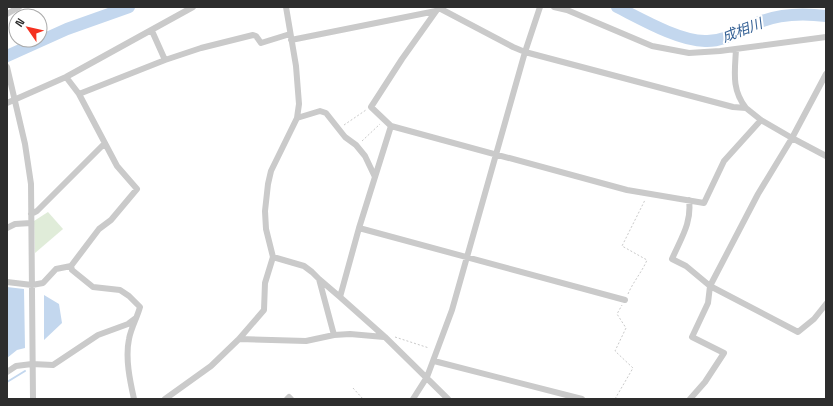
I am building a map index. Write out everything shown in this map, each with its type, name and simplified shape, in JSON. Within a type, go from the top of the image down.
[{"type":"street","points":[[7,12],[18,7]]},
{"type":"street","points":[[7,103],[66,77],[193,7]]},
{"type":"street","points":[[165,399],[211,366],[264,310],[265,283],[273,257],[266,229],[264,211],[268,184],[271,171],[297,118],[299,104],[296,66],[286,7]]},
{"type":"street","points":[[413,399],[434,361],[452,310],[525,52],[540,7]]},
{"type":"street","points":[[554,7],[567,10],[652,46],[688,53],[720,51],[826,37]]},
{"type":"street","points":[[438,9],[402,59],[371,107],[391,126],[627,190],[704,203],[724,160],[761,120]]},
{"type":"street","points":[[79,94],[165,60],[201,48],[253,35],[256,36],[261,43],[438,9],[525,52],[733,107],[746,108]]},
{"type":"street","points":[[152,30],[165,60]]},
{"type":"street","points":[[736,49],[736,92],[740,101],[761,120],[826,156]]},
{"type":"street","points":[[7,67],[25,144],[31,184],[33,399]]},
{"type":"street","points":[[690,399],[705,382],[724,353],[692,337],[708,303],[710,286],[758,194],[792,138],[826,74]]},
{"type":"street","points":[[7,282],[32,284],[43,283],[56,269],[71,266],[99,229],[111,220],[137,190],[117,166],[79,94],[66,77]]},
{"type":"street","points":[[297,118],[320,111],[326,113],[345,136],[356,145],[364,156],[375,177]]},
{"type":"street","points":[[340,297],[359,228],[391,126]]},
{"type":"street","points":[[31,214],[37,211],[104,143]]},
{"type":"street","points":[[689,200],[690,209],[688,224],[672,259],[686,266],[710,286],[798,332],[814,319],[826,304]]},
{"type":"street","points":[[7,228],[15,224],[31,223]]},
{"type":"street","points":[[359,228],[625,300]]},
{"type":"street","points":[[273,257],[304,266],[312,272],[385,337],[448,399]]},
{"type":"street","points":[[71,266],[72,270],[93,287],[120,290],[129,296],[140,307],[128,341],[128,372],[134,399]]},
{"type":"street","points":[[319,279],[334,335]]},
{"type":"street","points":[[7,372],[16,366],[32,364],[53,365],[98,335],[128,324],[137,317]]},
{"type":"street","points":[[239,338],[306,341],[334,335],[350,334],[385,337]]},
{"type":"street","points":[[434,361],[582,399]]},
{"type":"street","points":[[287,399],[289,397],[291,399]]},
{"type":"path","points":[[339,129],[371,107]]},
{"type":"path","points":[[356,145],[384,120]]},
{"type":"path","points":[[385,337],[397,337],[429,348]]},
{"type":"path","points":[[353,388],[363,399]]},
{"type":"green space","points":[[48,212],[63,229],[35,253],[34,221]]},
{"type":"water","points":[[7,287],[24,289],[25,348],[17,350],[7,358]]},
{"type":"water","points":[[44,295],[59,304],[62,323],[44,340]]},
{"type":"waterway","name":"成相川","points":[[7,56],[67,29],[129,7]]},
{"type":"waterway","name":"成相川","points":[[617,7],[672,33],[695,40],[705,41],[719,40],[757,23],[782,16],[826,16]]},
{"type":"waterway","points":[[7,382],[25,371]]}]
